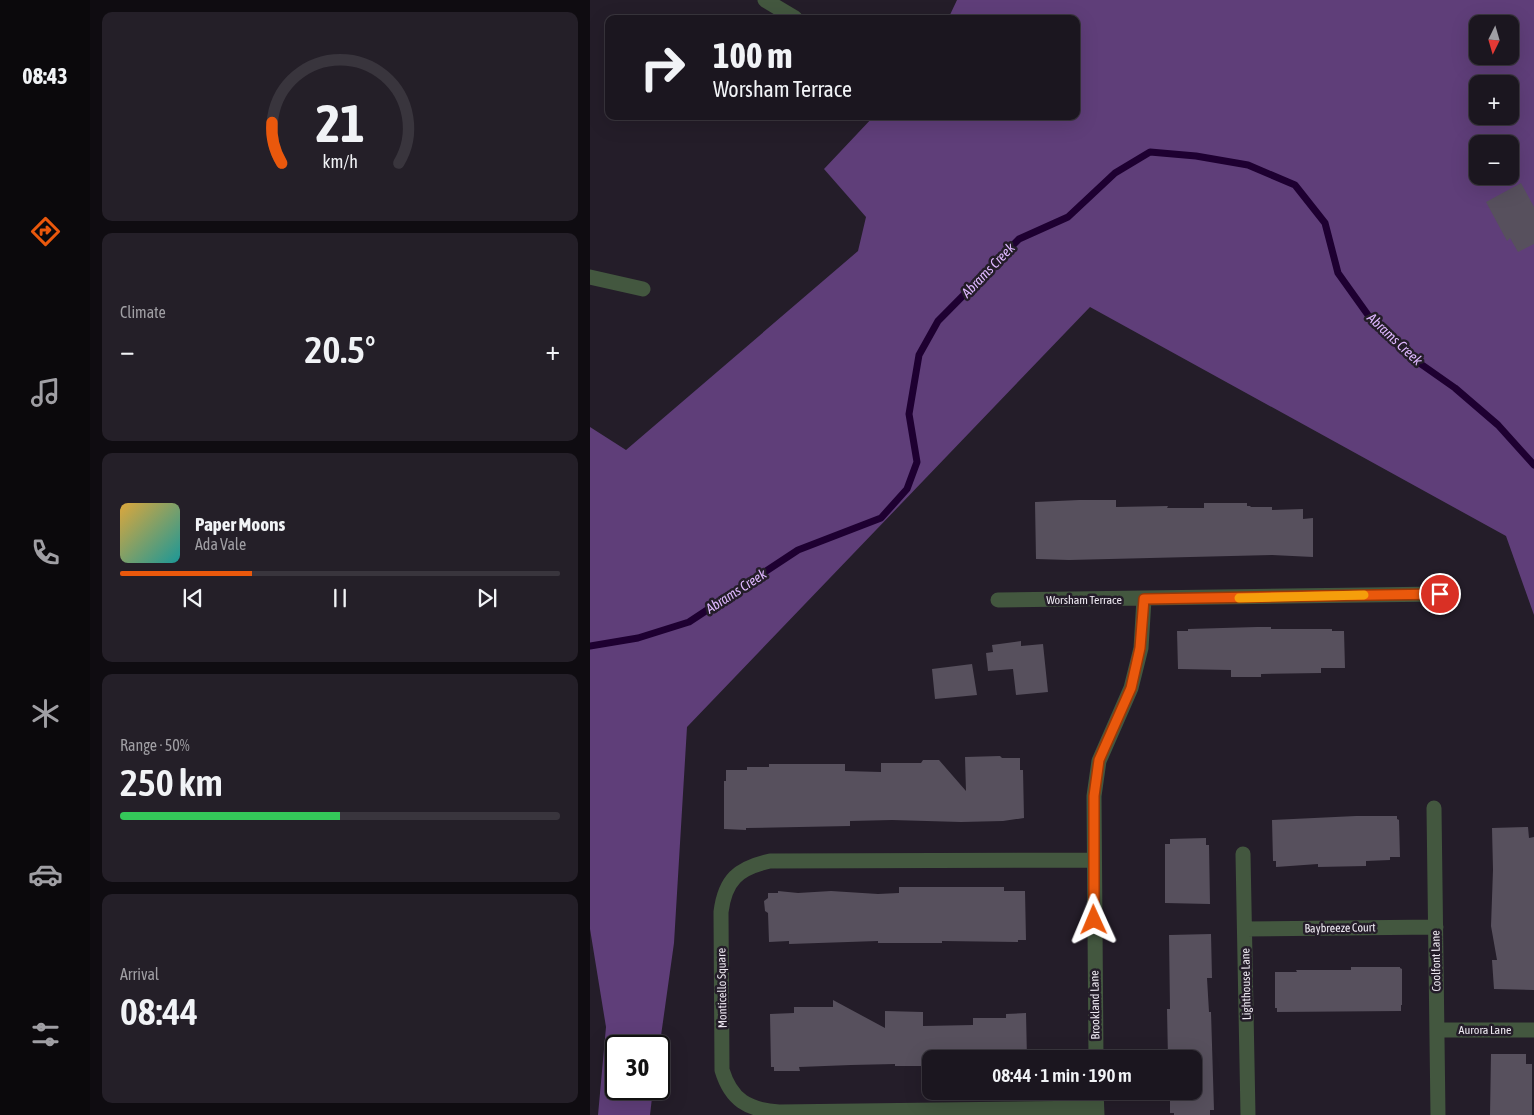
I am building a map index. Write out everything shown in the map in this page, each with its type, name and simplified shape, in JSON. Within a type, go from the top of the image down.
[{"type":"street","points":[[766,0],[790,15]]},
{"type":"street","points":[[590,277],[643,290]]},
{"type":"street","name":"Worsham Terrace","points":[[998,600],[1440,594]]},
{"type":"street","name":"Brookland Lane","points":[[1096,1050],[1094,796],[1099,760],[1131,688],[1140,648],[1144,599]]},
{"type":"street","name":"Coolfont Lane","points":[[1434,808],[1438,1115]]},
{"type":"street","name":"Lighthouse Lane","points":[[1243,854],[1248,1115]]},
{"type":"street","name":"Monticello Square","points":[[1093,860],[770,861],[744,869],[728,884],[721,912],[722,1070],[726,1083],[734,1095],[748,1106],[762,1111],[1096,1111]]},
{"type":"street","name":"Baybreeze Court","points":[[1245,929],[1436,927]]},
{"type":"street","name":"Aurora Lane","points":[[1437,1030],[1534,1030]]},
{"type":"shaded area","points":[[957,0],[1534,0],[1534,615],[1506,536],[1090,307],[687,727],[674,943],[661,1035],[605,1035],[606,1027],[590,929],[590,427],[626,450],[858,251],[866,217],[824,169],[870,120],[1080,120],[1080,15],[950,15]]},
{"type":"shaded area","points":[[605,1038],[605,1100],[652,1100],[650,1115],[598,1115]]},
{"type":"building","points":[[1521,183],[1534,207],[1534,244],[1518,252],[1510,238],[1507,241],[1486,202]]},
{"type":"building","points":[[1116,500],[1116,507],[1168,506],[1167,508],[1204,508],[1204,503],[1247,503],[1247,506],[1250,507],[1272,507],[1272,510],[1303,509],[1303,519],[1313,518],[1313,557],[1272,555],[1069,560],[1036,559],[1035,502]]},
{"type":"building","points":[[1271,627],[1271,629],[1332,629],[1332,631],[1344,631],[1345,668],[1321,668],[1321,673],[1261,674],[1261,677],[1231,677],[1231,670],[1178,669],[1177,631],[1188,631],[1188,629]]},
{"type":"building","points":[[1021,641],[1021,646],[1043,644],[1048,692],[1016,695],[1013,669],[988,671],[986,653],[993,652],[992,645]]},
{"type":"building","points":[[972,664],[977,695],[935,699],[932,669]]},
{"type":"building","points":[[1000,756],[1002,758],[1020,758],[1020,770],[1023,770],[1024,818],[1003,821],[961,822],[850,821],[850,826],[746,828],[746,830],[724,829],[724,781],[726,781],[726,770],[747,770],[747,767],[769,767],[769,764],[845,764],[845,771],[881,772],[881,763],[921,763],[923,760],[939,760],[966,791],[965,757]]},
{"type":"building","points":[[1397,816],[1399,820],[1400,857],[1390,857],[1390,860],[1366,861],[1366,866],[1318,867],[1318,864],[1276,867],[1276,861],[1273,861],[1272,820]]},
{"type":"building","points":[[1528,827],[1529,838],[1534,837],[1534,990],[1494,989],[1492,960],[1497,960],[1491,926],[1492,828]]},
{"type":"building","points":[[1206,838],[1206,845],[1209,845],[1210,904],[1165,903],[1165,844],[1170,844],[1170,839]]},
{"type":"building","points":[[899,887],[1004,887],[1004,891],[1025,891],[1026,940],[1018,940],[1018,942],[942,941],[942,943],[878,943],[878,941],[789,944],[789,941],[769,942],[768,913],[765,911],[764,901],[768,898],[768,893],[778,893],[778,891],[798,893],[831,891],[878,894],[899,893]]},
{"type":"building","points":[[1211,934],[1212,978],[1207,978],[1209,1012],[1211,1012],[1214,1110],[1210,1110],[1210,1115],[1174,1115],[1174,1113],[1170,1113],[1170,1100],[1202,1100],[1202,1050],[1168,1050],[1167,1009],[1170,1009],[1169,935]]},
{"type":"building","points":[[1351,967],[1400,967],[1402,969],[1401,1011],[1277,1012],[1277,1008],[1275,1008],[1275,972],[1351,970]]},
{"type":"building","points":[[833,1000],[885,1028],[885,1011],[923,1012],[923,1026],[973,1025],[973,1018],[1006,1018],[1006,1014],[1026,1013],[1027,1050],[922,1050],[922,1066],[895,1066],[895,1064],[851,1065],[799,1067],[800,1071],[774,1071],[774,1067],[771,1067],[770,1014],[794,1013],[794,1007],[833,1007]]},
{"type":"building","points":[[1491,1054],[1526,1054],[1526,1064],[1532,1064],[1532,1115],[1490,1115]]},
{"type":"waterway","name":"Abrams Creek","points":[[590,646],[638,638],[689,622],[798,550],[881,518],[907,489],[917,462],[909,414],[919,355],[938,321],[1019,239],[1068,217],[1115,173],[1150,152],[1196,156],[1248,165],[1295,185],[1325,223],[1338,273],[1373,322],[1408,355],[1455,388],[1498,425],[1534,465]]},
{"type":"slow traffic","points":[[1239,598],[1364,595]]},
{"type":"route","points":[[1094,920],[1094,796],[1099,760],[1131,688],[1140,648],[1144,599],[1440,594]]}]
